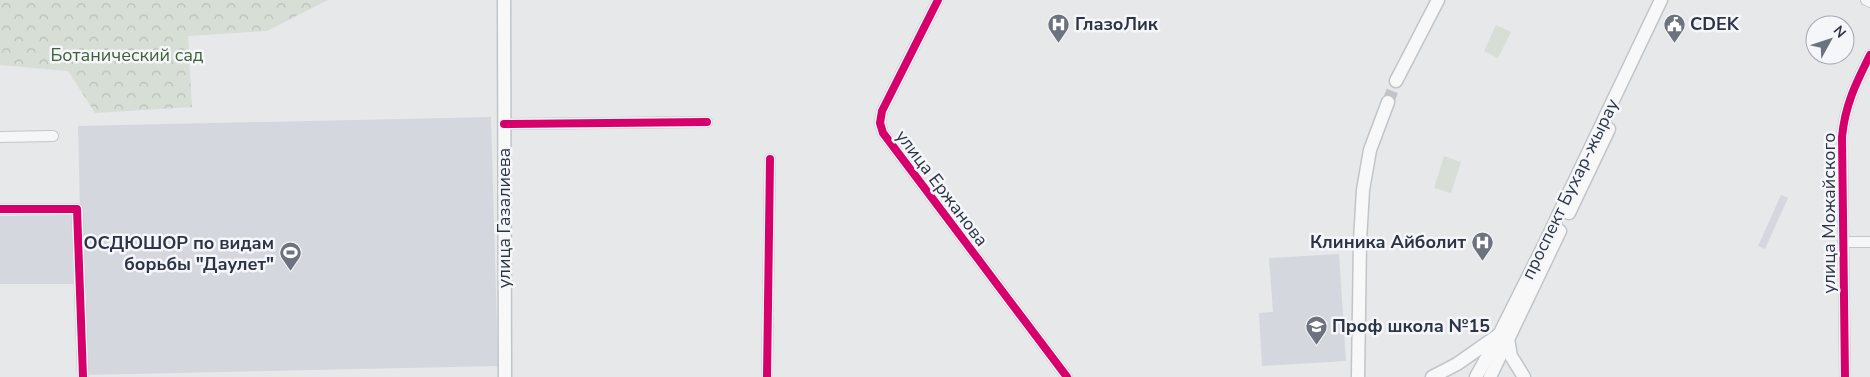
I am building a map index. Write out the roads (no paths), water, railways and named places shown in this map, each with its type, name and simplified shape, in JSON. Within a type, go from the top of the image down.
[{"type":"main road","name":"улица Газалиева","points":[[504,0],[505,377]]},
{"type":"main road","points":[[1396,81],[1438,0]]},
{"type":"main road","name":"проспект Бухар-жырау","points":[[1589,161],[1661,0]]},
{"type":"main road","name":"проспект Бухар-жырау","points":[[1490,377],[1504,337],[1669,0]]},
{"type":"main road","points":[[1358,377],[1360,240],[1364,181],[1370,150],[1388,102]]},
{"type":"main road","points":[[1432,377],[1504,337],[1511,356],[1524,377]]},
{"type":"main road","name":"проспект Бухар-жырау","points":[[1476,377],[1504,337]]},
{"type":"street","name":"улица Ержанова","points":[[938,0],[882,111],[880,123],[883,133],[1067,377]]},
{"type":"street","points":[[1866,0],[1870,2]]},
{"type":"street","name":"улица Можайского","points":[[1845,377],[1842,137],[1844,117],[1852,91],[1870,55]]},
{"type":"street","points":[[504,124],[707,122]]},
{"type":"street","points":[[0,137],[53,136]]},
{"type":"street","points":[[767,377],[770,159]]},
{"type":"street","points":[[0,209],[77,209],[83,377]]},
{"type":"street","points":[[1843,242],[1870,242]]},
{"type":"tunnel","points":[[1388,102],[1396,81]]},
{"type":"place","name":"ГлазоЛик","points":[[1059,43]]},
{"type":"place","name":"CDEK","points":[[1674,43]]},
{"type":"place","name":"Клиника Айболит","points":[[1482,261]]},
{"type":"place","name":"ОСДЮШОР по видам борьбы \"Даулет\"","points":[[290,272]]},
{"type":"place","name":"Проф школа №15","points":[[1316,345]]},
{"type":"park label","name":"Ботанический сад","points":[[127,55]]}]
